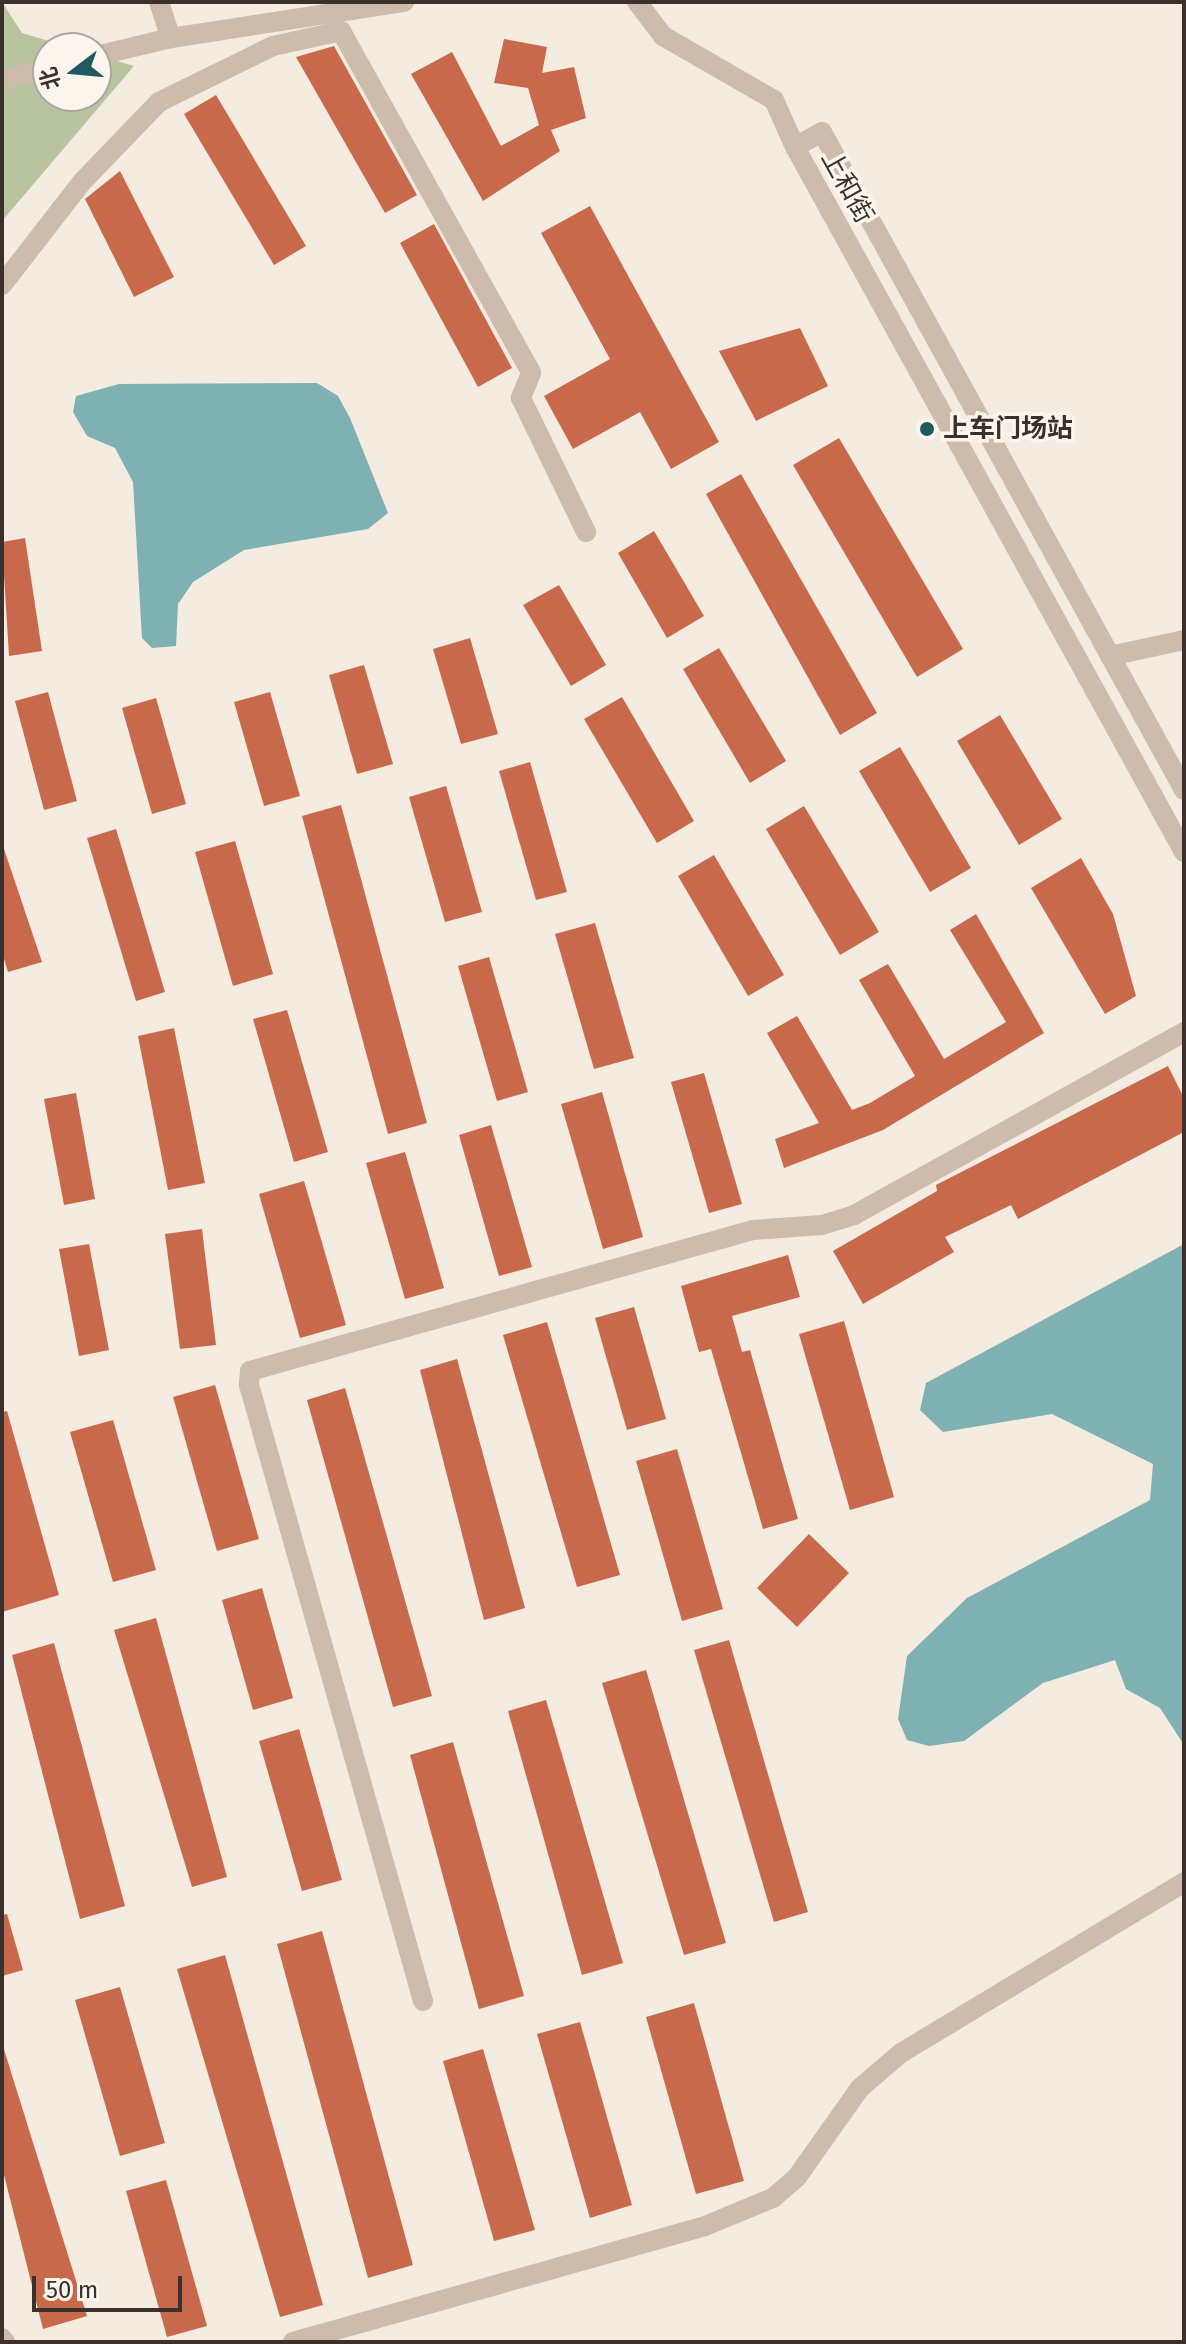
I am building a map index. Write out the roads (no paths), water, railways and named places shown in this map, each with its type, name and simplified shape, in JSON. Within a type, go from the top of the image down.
[{"type":"street","points":[[159,2],[171,38]]},
{"type":"street","points":[[112,52],[171,38],[404,2]]},
{"type":"street","points":[[637,2],[663,36],[774,100],[795,147]]},
{"type":"street","points":[[2,285],[82,182],[159,102],[273,46],[341,31],[531,373],[521,398],[586,532]]},
{"type":"street","points":[[2,80],[32,72]]},
{"type":"street","name":"上和街","points":[[1184,790],[822,132],[795,147],[1184,852]]},
{"type":"street","points":[[1110,656],[1184,640]]},
{"type":"street","points":[[423,2001],[249,1385],[250,1371],[753,1230],[822,1225],[854,1215],[1184,1032]]},
{"type":"street","points":[[293,2342],[705,2226],[773,2198],[797,2177],[860,2088],[901,2053],[1184,1882]]},
{"type":"water","points":[[317,383],[338,396],[388,513],[368,529],[244,550],[193,582],[178,604],[176,646],[152,648],[142,638],[133,482],[115,448],[87,436],[73,412],[76,396],[119,384]]},
{"type":"water","points":[[1184,1244],[1184,1745],[1160,1708],[1126,1689],[1115,1660],[1043,1683],[964,1741],[929,1746],[907,1740],[898,1719],[907,1656],[967,1598],[1150,1500],[1153,1464],[1052,1414],[943,1432],[920,1410],[926,1383]]},
{"type":"place","name":"上车门场站","points":[[927,429]]}]
